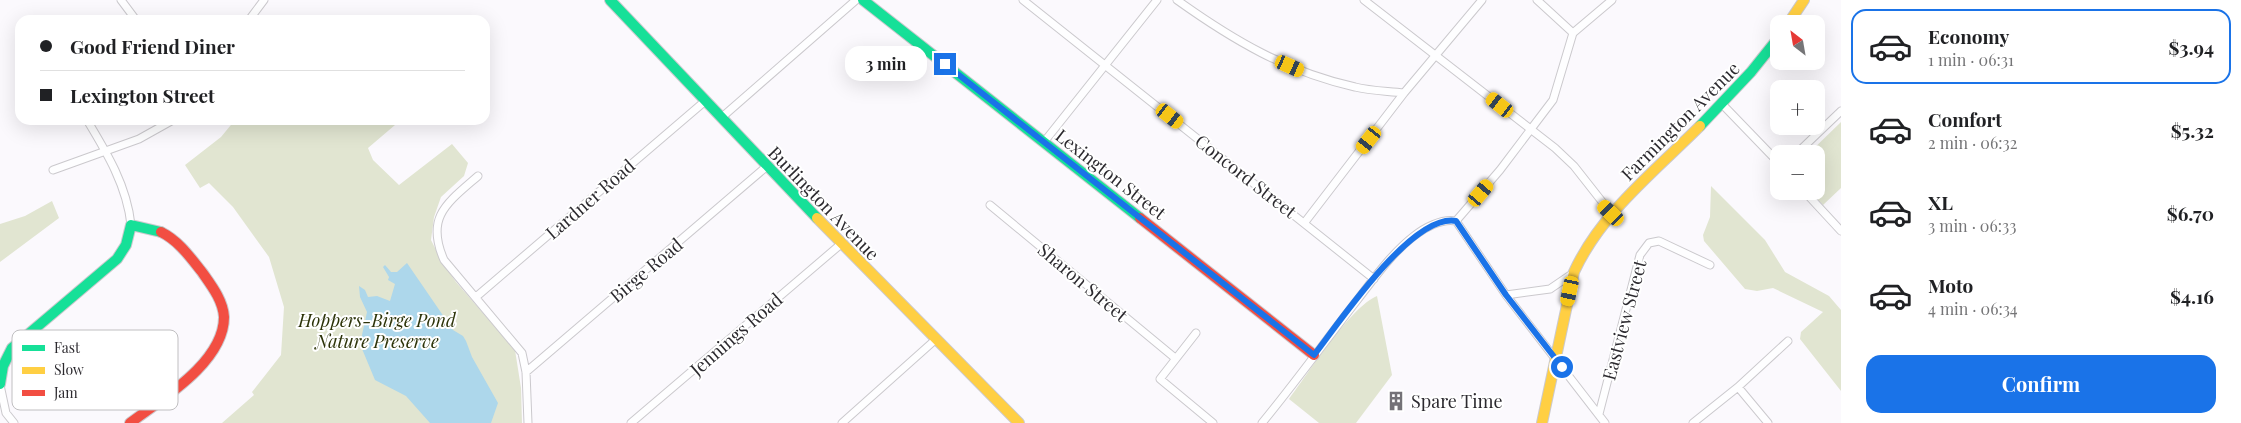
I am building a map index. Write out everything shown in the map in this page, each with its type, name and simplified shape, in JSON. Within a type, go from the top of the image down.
[{"type":"main road","name":"Burlington Avenue","points":[[610,0],[766,167],[1019,423]]},
{"type":"main road","name":"Lexington Street","points":[[863,0],[1314,355]]},
{"type":"main road","points":[[1794,15],[1804,0]]},
{"type":"main road","name":"Farmington Avenue","points":[[1542,423],[1574,272],[1585,246],[1611,213],[1722,104],[1751,73],[1770,49]]},
{"type":"main road","points":[[33,330],[117,259],[126,245],[132,225],[156,228],[171,237],[182,247],[220,298],[222,324],[219,342],[210,358],[178,384]]},
{"type":"main road","points":[[0,384],[3,366],[12,348]]},
{"type":"main road","points":[[130,423],[146,410]]},
{"type":"street","points":[[121,0],[132,15]]},
{"type":"street","points":[[253,15],[264,0]]},
{"type":"street","points":[[721,118],[856,0]]},
{"type":"street","name":"Concord Street","points":[[1023,0],[1374,278]]},
{"type":"street","points":[[1044,142],[1158,0]]},
{"type":"street","points":[[1177,0],[1246,46],[1305,72],[1356,88],[1404,93]]},
{"type":"street","points":[[1364,0],[1555,148],[1574,166],[1611,213]]},
{"type":"street","points":[[1305,222],[1404,93],[1438,56],[1482,0]]},
{"type":"street","points":[[1537,0],[1573,33]]},
{"type":"street","points":[[1456,221],[1532,130],[1553,100],[1573,33],[1612,0]]},
{"type":"street","name":"Lardner Road","points":[[476,297],[704,102]]},
{"type":"street","points":[[1722,104],[1770,154]]},
{"type":"street","points":[[1805,145],[1841,111]]},
{"type":"street","points":[[90,125],[106,151],[127,200],[132,225]]},
{"type":"street","points":[[53,170],[156,131],[165,125]]},
{"type":"street","name":"Birge Road","points":[[526,372],[766,167]]},
{"type":"street","points":[[478,176],[440,212],[436,229],[438,246],[444,260],[522,353],[526,372],[528,423]]},
{"type":"street","points":[[1812,200],[1841,231]]},
{"type":"street","name":"Sharon Street","points":[[990,205],[1175,358]]},
{"type":"street","points":[[1262,423],[1374,278],[1415,235],[1434,224],[1450,220],[1456,221],[1506,295],[1605,423]]},
{"type":"street","name":"Eastview Street","points":[[1598,414],[1640,255],[1649,243],[1656,241],[1664,242],[1710,265]]},
{"type":"street","name":"Jennings Road","points":[[631,423],[841,244]]},
{"type":"street","points":[[1506,295],[1550,289],[1566,280],[1574,272]]},
{"type":"street","points":[[1196,333],[1160,379],[1213,423]]},
{"type":"street","points":[[842,423],[935,340]]},
{"type":"street","points":[[1692,423],[1738,387],[1788,341]]},
{"type":"street","points":[[0,384],[6,413],[14,423]]},
{"type":"street","points":[[1738,387],[1768,423]]},
{"type":"green space","points":[[1841,122],[1841,188],[1823,205],[1818,200],[1825,200],[1825,145],[1817,145]]},
{"type":"green space","name":"Hoppers-Birge Pond Nature Preserve","points":[[231,125],[395,125],[368,148],[373,160],[399,185],[452,144],[468,163],[464,176],[441,197],[434,217],[431,240],[442,262],[456,282],[515,350],[521,388],[522,423],[222,423],[254,395],[252,392],[281,355],[284,307],[269,257],[233,207],[209,183],[200,188],[185,165],[221,137]]},
{"type":"green space","points":[[1711,186],[1765,240],[1785,272],[1829,296],[1841,310],[1841,391],[1800,339],[1801,332],[1823,312],[1773,288],[1757,291],[1745,289],[1704,241],[1703,235],[1710,217]]},
{"type":"green space","points":[[52,201],[59,218],[0,262],[0,224],[25,216]]},
{"type":"green space","points":[[1377,296],[1392,375],[1356,423],[1319,423],[1289,399],[1342,327],[1366,303]]},
{"type":"water","points":[[407,263],[453,330],[463,336],[466,341],[472,357],[498,403],[491,423],[430,423],[406,396],[375,380],[360,344],[367,312],[360,297],[359,286],[365,290],[368,297],[377,296],[390,301],[395,284],[388,280],[389,277],[383,267],[385,265],[391,272],[397,272]]},
{"type":"traffic: fast","points":[[610,0],[817,218]]},
{"type":"traffic: fast","points":[[863,0],[1140,218]]},
{"type":"traffic: fast","points":[[1700,126],[1751,72],[1770,48]]},
{"type":"traffic: fast","points":[[33,330],[117,259],[126,245],[131,225],[161,232]]},
{"type":"traffic: fast","points":[[0,384],[3,366],[12,348]]},
{"type":"traffic: slow","points":[[1794,15],[1804,0]]},
{"type":"traffic: slow","points":[[1542,423],[1574,272],[1585,251],[1630,194],[1700,126]]},
{"type":"traffic: slow","points":[[817,218],[1019,423]]},
{"type":"traffic: jam","points":[[1140,218],[1314,355]]},
{"type":"traffic: jam","points":[[161,232],[179,245],[202,272],[219,299],[224,317],[221,333],[214,349],[203,364],[178,388]]},
{"type":"traffic: jam","points":[[130,423],[148,410]]},
{"type":"place","name":"Spare Time","points":[[1396,401]]},
{"type":"route","points":[[945,64],[1314,355],[1404,244],[1434,224],[1450,220],[1456,221],[1506,295],[1562,367]]}]
